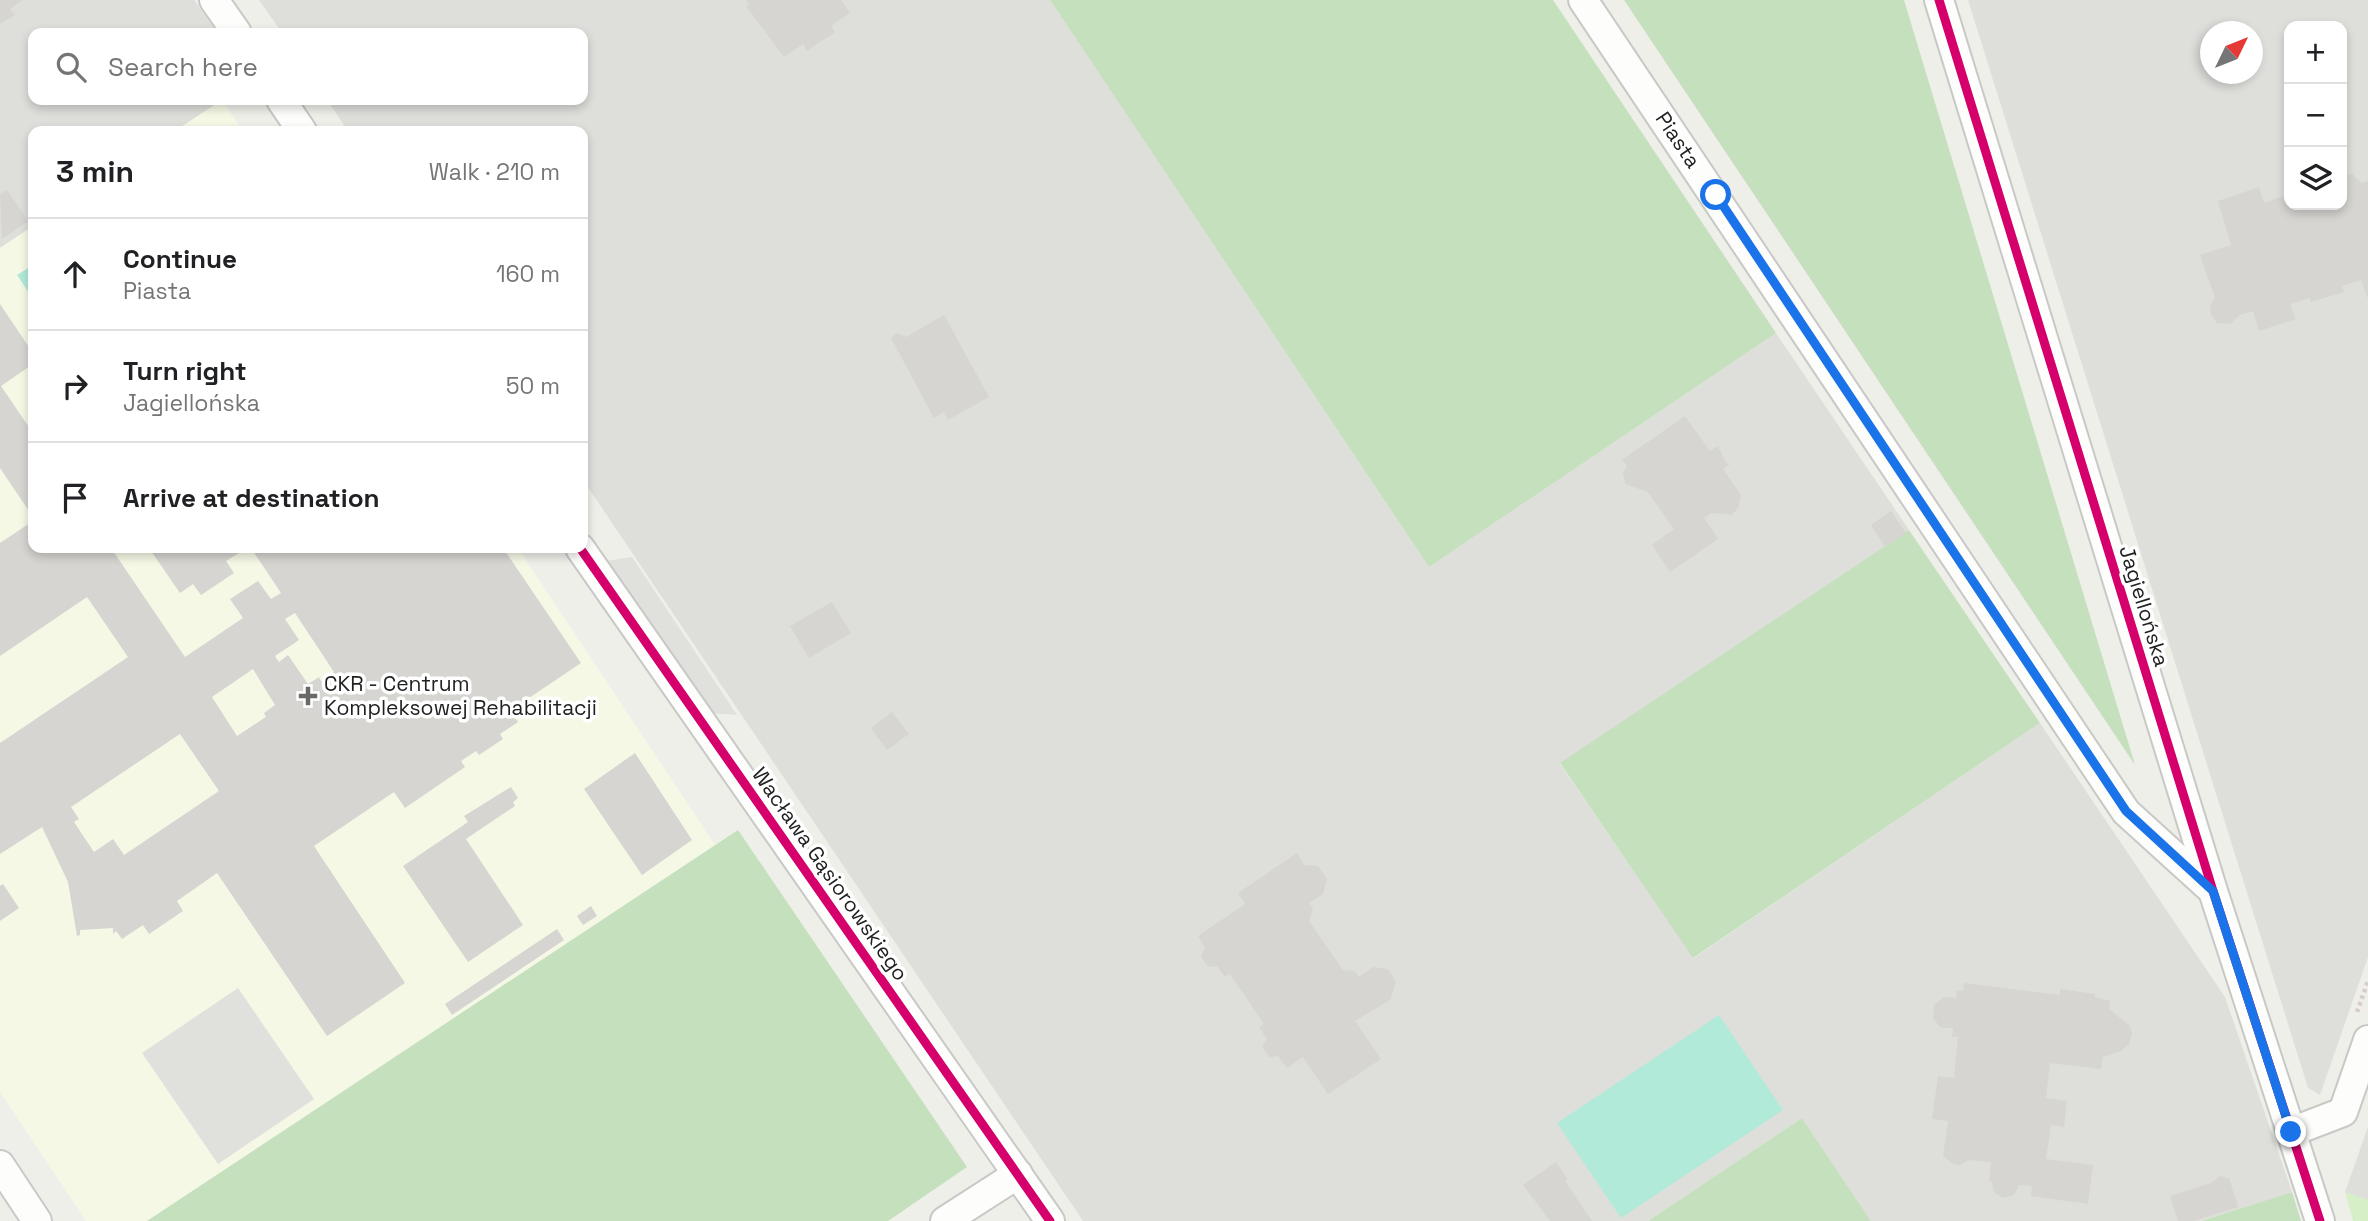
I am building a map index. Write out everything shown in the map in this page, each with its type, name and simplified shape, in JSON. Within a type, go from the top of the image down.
[{"type":"street","points":[[214,0],[234,28]]},
{"type":"street","name":"Piasta","points":[[1583,0],[2126,811],[2213,891]]},
{"type":"street","name":"Jagiellońska","points":[[1938,0],[2213,891],[2320,1221]]},
{"type":"street","points":[[284,105],[299,126]]},
{"type":"street","name":"Wacława Gąsiorowskiego","points":[[583,553],[1050,1221]]},
{"type":"street","points":[[2291,1132],[2343,1112],[2368,1040]]},
{"type":"street","points":[[0,1165],[37,1221]]},
{"type":"street","points":[[945,1221],[1018,1174]]},
{"type":"shaded area","points":[[0,0],[194,0],[214,28],[28,28],[28,105],[214,105],[183,126],[28,126],[28,229],[0,248]]},
{"type":"shaded area","points":[[259,0],[1050,0],[1429,567],[1776,333],[1909,530],[1560,764],[1694,958],[2040,723],[2225,997],[2292,1192],[2201,1221],[1871,1221],[1802,1118],[1648,1221],[1083,1221],[588,487],[588,126],[345,126],[330,105],[588,105],[588,28],[279,28]]},
{"type":"shaded area","points":[[1968,0],[2368,0],[2368,957],[2320,1095],[2308,1088]]},
{"type":"shaded area","points":[[214,105],[225,105],[240,126],[183,126]]},
{"type":"shaded area","name":"CKR - Centrum Kompleksowej Rehabilitacji","points":[[28,229],[28,553],[521,553],[715,845],[147,1221],[86,1221],[0,1092],[0,248]]},
{"type":"shaded area","points":[[632,557],[737,715],[708,713],[606,561]]},
{"type":"shaded area","points":[[238,988],[314,1099],[218,1164],[142,1053]]},
{"type":"shaded area","points":[[2368,1127],[2368,1200],[2345,1192]]},
{"type":"green space","points":[[1050,0],[1553,0],[1776,333],[1429,567]]},
{"type":"green space","points":[[1624,0],[1904,0],[2135,765]]},
{"type":"green space","points":[[28,268],[28,292],[17,275]]},
{"type":"green space","points":[[1909,530],[2040,723],[1693,958],[1560,763]]},
{"type":"green space","points":[[738,830],[967,1167],[888,1221],[147,1221]]},
{"type":"green space","points":[[1719,1015],[1783,1110],[1621,1218],[1557,1123]]},
{"type":"green space","points":[[1802,1118],[1871,1221],[1648,1221]]},
{"type":"green space","points":[[2292,1192],[2301,1221],[2201,1221]]},
{"type":"green space","points":[[2345,1192],[2368,1200],[2368,1221],[2353,1221]]},
{"type":"building","points":[[0,0],[23,0],[10,9],[15,15],[0,24]]},
{"type":"building","points":[[746,0],[841,0],[850,13],[831,26],[835,32],[807,51],[803,44],[784,57],[746,6],[749,4]]},
{"type":"building","points":[[2352,174],[2362,183],[2368,181],[2368,299],[2361,280],[2342,286],[2344,292],[2311,302],[2310,298],[2290,304],[2296,319],[2259,331],[2253,311],[2240,315],[2230,324],[2217,323],[2211,314],[2210,306],[2215,298],[2200,255],[2231,245],[2218,201],[2259,187],[2264,203],[2284,196],[2284,210],[2347,210],[2347,176]]},
{"type":"building","points":[[7,190],[28,221],[2,239],[0,195]]},
{"type":"building","points":[[0,304],[28,346],[28,367],[1,386],[28,426],[28,510],[0,468]]},
{"type":"building","points":[[944,315],[989,397],[948,420],[944,412],[934,418],[891,338],[897,333],[906,337]]},
{"type":"building","points":[[1685,416],[1710,451],[1718,446],[1726,463],[1730,464],[1723,469],[1741,495],[1738,508],[1732,515],[1712,513],[1704,518],[1718,539],[1670,572],[1652,545],[1674,529],[1648,492],[1625,484],[1623,472],[1627,466],[1622,460]]},
{"type":"building","points":[[1891,511],[1906,533],[1885,547],[1871,525]]},
{"type":"building","points":[[28,524],[28,553],[114,553],[185,657],[243,618],[230,599],[258,581],[271,599],[281,593],[254,553],[506,553],[581,663],[511,710],[518,722],[500,734],[503,739],[479,755],[476,751],[461,761],[465,767],[405,808],[394,792],[314,846],[405,983],[327,1036],[217,873],[177,901],[183,911],[149,934],[143,925],[122,939],[116,931],[113,934],[113,928],[80,930],[80,935],[77,936],[68,882],[42,827],[0,854],[0,743],[128,657],[87,597],[0,656],[0,543]],"holes":[[[295,613],[334,672],[321,681],[319,677],[308,684],[288,655],[279,662],[275,656],[299,640],[285,619]],[[253,669],[275,705],[264,713],[266,717],[237,736],[212,697]],[[180,734],[219,791],[124,855],[113,839],[94,852],[74,822],[79,819],[71,807]]]},
{"type":"building","points":[[152,553],[239,553],[226,561],[234,573],[201,595],[193,584],[180,593]]},
{"type":"building","points":[[832,602],[851,633],[809,658],[790,626]]},
{"type":"building","points":[[892,712],[909,734],[887,750],[871,728]]},
{"type":"building","points":[[635,753],[692,840],[642,875],[584,789]]},
{"type":"building","points":[[511,787],[518,798],[513,802],[515,806],[466,839],[523,925],[468,962],[403,866],[468,822],[464,816]]},
{"type":"building","points":[[1297,853],[1304,865],[1318,866],[1327,879],[1323,894],[1309,903],[1313,909],[1309,921],[1343,970],[1355,971],[1359,977],[1373,967],[1388,969],[1396,982],[1390,1000],[1355,1021],[1381,1059],[1328,1094],[1303,1057],[1287,1068],[1278,1056],[1269,1057],[1262,1047],[1267,1039],[1259,1027],[1264,1024],[1230,974],[1225,977],[1217,966],[1208,967],[1201,957],[1205,948],[1198,936],[1245,904],[1238,893]]},
{"type":"building","points":[[3,884],[19,908],[0,921],[0,886]]},
{"type":"building","points":[[591,906],[597,916],[583,925],[577,916]]},
{"type":"building","points":[[557,929],[564,940],[452,1015],[445,1004]]},
{"type":"building","points":[[1964,983],[2060,995],[2060,989],[2095,994],[2095,997],[2110,1001],[2109,1009],[2129,1025],[2132,1033],[2129,1044],[2121,1051],[2103,1057],[2101,1069],[2050,1063],[2046,1098],[2067,1101],[2064,1127],[2051,1125],[2046,1159],[2093,1165],[2088,1204],[2031,1196],[2032,1186],[2019,1185],[2014,1195],[2003,1198],[1994,1192],[1992,1182],[1989,1181],[1991,1162],[1968,1160],[1961,1165],[1953,1164],[1943,1156],[1948,1121],[1932,1119],[1938,1076],[1954,1078],[1958,1037],[1952,1037],[1953,1028],[1941,1028],[1933,1018],[1934,1005],[1944,997],[1956,998],[1957,990],[1963,991]]},
{"type":"building","points":[[1556,1162],[1568,1180],[1565,1181],[1592,1221],[1550,1221],[1523,1185]]},
{"type":"building","points":[[2220,1176],[2229,1178],[2238,1207],[2194,1221],[2178,1221],[2170,1196],[2211,1183]]},
{"type":"cycle path","points":[[1939,0],[2213,891],[2320,1221]]},
{"type":"cycle path","points":[[583,553],[1050,1221]]},
{"type":"place","name":"CKR - Centrum Kompleksowej Rehabilitacji","points":[[308,696]]},
{"type":"route","points":[[1716,195],[2126,811],[2213,891],[2291,1132]]}]
